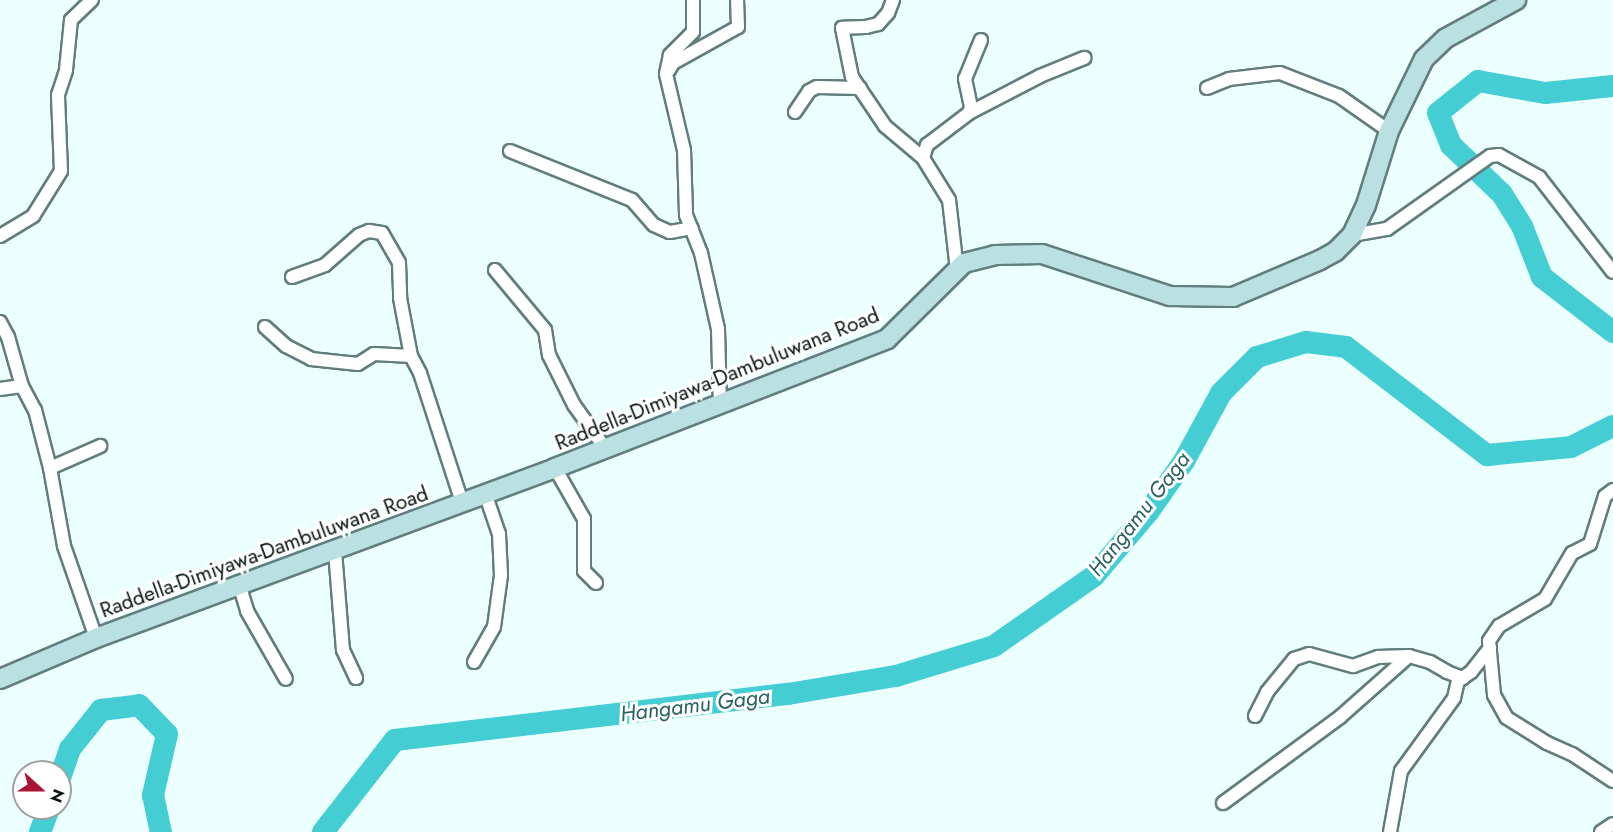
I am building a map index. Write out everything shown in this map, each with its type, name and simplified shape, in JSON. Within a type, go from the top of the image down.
[{"type":"street","points":[[0,236],[33,216],[61,171],[58,95],[66,70],[71,20],[92,0]]},
{"type":"street","points":[[693,0],[693,32],[670,55],[666,74],[684,150],[686,215],[701,253],[718,329],[720,403]]},
{"type":"street","points":[[666,74],[673,63],[738,27],[737,0]]},
{"type":"street","points":[[893,0],[888,13],[878,24],[842,28],[852,77],[885,126],[923,158],[949,200],[957,270]]},
{"type":"street","name":"Raddella-Dimiyawa-Dambuluwana Road","points":[[0,679],[96,638],[555,468],[887,339],[964,263],[995,255],[1042,254],[1170,296],[1233,297],[1320,260],[1336,251],[1352,235],[1366,205],[1389,131],[1424,59],[1446,38],[1516,0]]},
{"type":"street","points":[[969,113],[971,107],[965,79],[981,40]]},
{"type":"street","points":[[923,158],[927,145],[969,113],[1040,76],[1084,58]]},
{"type":"street","points":[[1207,88],[1229,79],[1280,73],[1340,96],[1389,131]]},
{"type":"street","points":[[795,112],[809,91],[817,87],[860,88]]},
{"type":"street","points":[[510,152],[632,200],[654,225],[670,231],[692,228]]},
{"type":"street","points":[[1352,235],[1387,229],[1490,156],[1499,155],[1539,177],[1613,272]]},
{"type":"street","points":[[292,277],[326,265],[359,235],[369,231],[382,232],[399,263],[400,298],[411,356],[420,373],[462,502]]},
{"type":"street","points":[[495,270],[545,330],[549,355],[574,405],[605,448]]},
{"type":"street","points":[[0,322],[8,337],[22,386],[35,410],[50,468],[64,546],[96,638]]},
{"type":"street","points":[[266,327],[286,346],[311,359],[358,364],[374,354],[411,356]]},
{"type":"street","points":[[0,389],[22,386]]},
{"type":"street","points":[[50,468],[100,446]]},
{"type":"street","points":[[555,468],[584,519],[584,571],[596,583]]},
{"type":"street","points":[[1613,490],[1605,496],[1590,544],[1572,553],[1545,599],[1499,626],[1489,641],[1494,695],[1507,718],[1546,743],[1572,754],[1613,781]]},
{"type":"street","points":[[474,662],[494,627],[501,575],[499,534],[485,493]]},
{"type":"street","points":[[335,551],[343,650],[356,678]]},
{"type":"street","points":[[239,584],[248,611],[286,679]]},
{"type":"street","points":[[1390,832],[1401,771],[1454,698],[1458,681],[1471,672],[1490,648]]},
{"type":"street","points":[[1255,716],[1267,692],[1294,659],[1309,654],[1353,666],[1378,657],[1409,656],[1430,662],[1463,678]]},
{"type":"street","points":[[1223,804],[1340,717],[1409,656]]},
{"type":"street","points":[[1601,832],[1613,824]]},
{"type":"waterway","name":"Hangamu Gaga","points":[[1613,86],[1545,93],[1478,81],[1438,113],[1451,145],[1502,194],[1522,226],[1542,277],[1613,332]]},
{"type":"waterway","name":"Hangamu Gaga","points":[[323,832],[395,740],[788,694],[896,676],[994,646],[1094,576],[1149,511],[1184,461],[1221,393],[1257,357],[1306,342],[1346,347],[1487,455],[1571,447],[1613,426]]},
{"type":"waterway","name":"Hangamu Gaga","points":[[66,760],[70,749],[101,710],[139,705],[167,734],[153,795],[161,832]]},
{"type":"waterway","name":"Hangamu Gaga","points":[[40,832],[44,820]]}]
